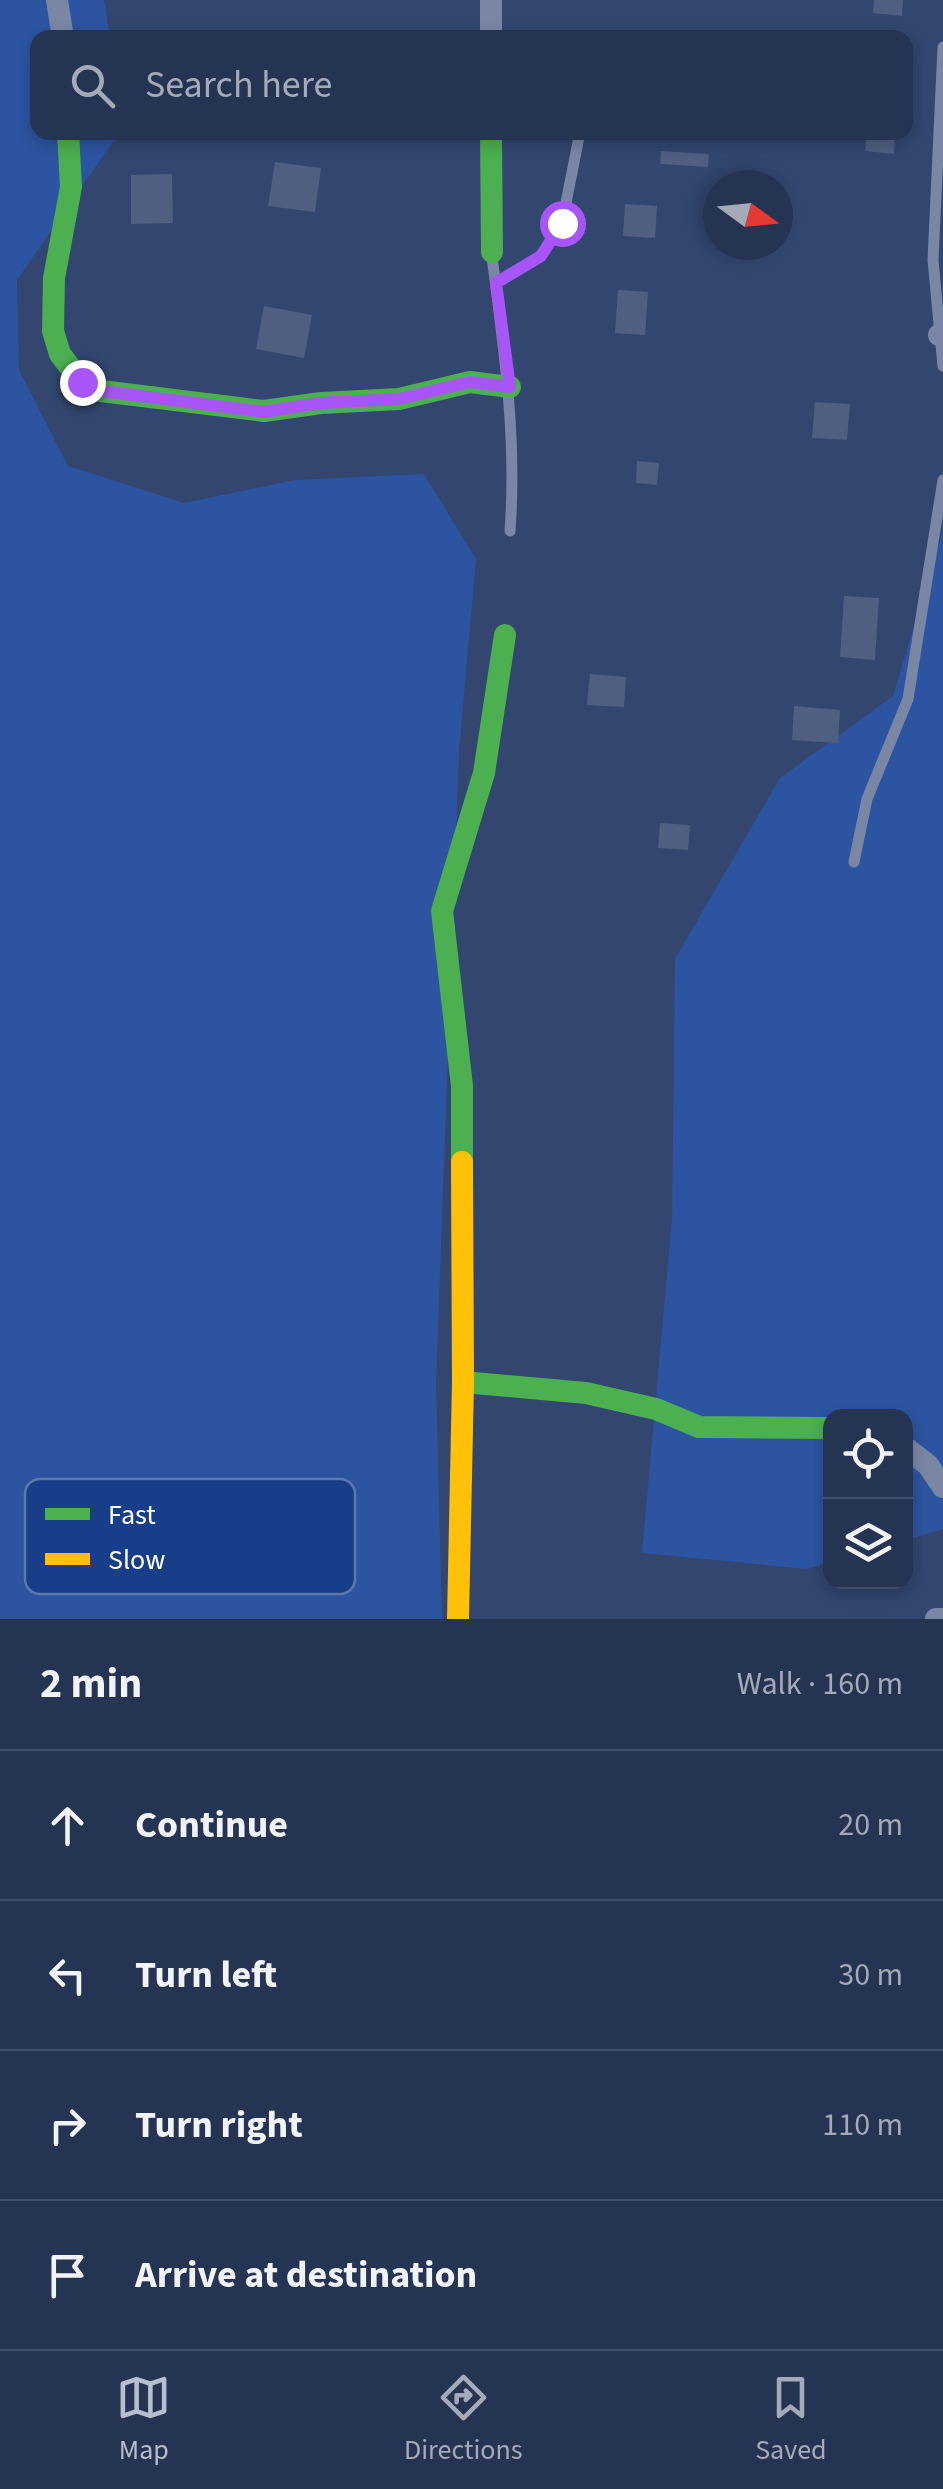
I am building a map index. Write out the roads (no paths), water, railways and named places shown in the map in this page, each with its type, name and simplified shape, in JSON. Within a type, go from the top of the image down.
[{"type":"street","points":[[57,0],[62,30]]},
{"type":"street","points":[[491,0],[491,30]]},
{"type":"street","points":[[69,140],[72,190],[50,319],[56,353],[82,382],[101,391],[264,412],[321,403],[399,399],[470,382],[510,387]]},
{"type":"street","points":[[491,140],[492,252]]},
{"type":"street","points":[[458,1619],[463,1382],[462,1086],[442,911],[484,773],[505,634]]},
{"type":"street","points":[[463,1382],[586,1393],[656,1409],[699,1427],[823,1428]]},
{"type":"street","points":[[913,1453],[928,1465],[943,1487]]},
{"type":"lane","points":[[943,47],[933,260],[943,366]]},
{"type":"lane","points":[[496,283],[541,256],[562,223],[578,140]]},
{"type":"lane","points":[[492,252],[510,387],[514,477],[510,531]]},
{"type":"lane","points":[[854,862],[867,799],[908,698],[943,480]]}]
